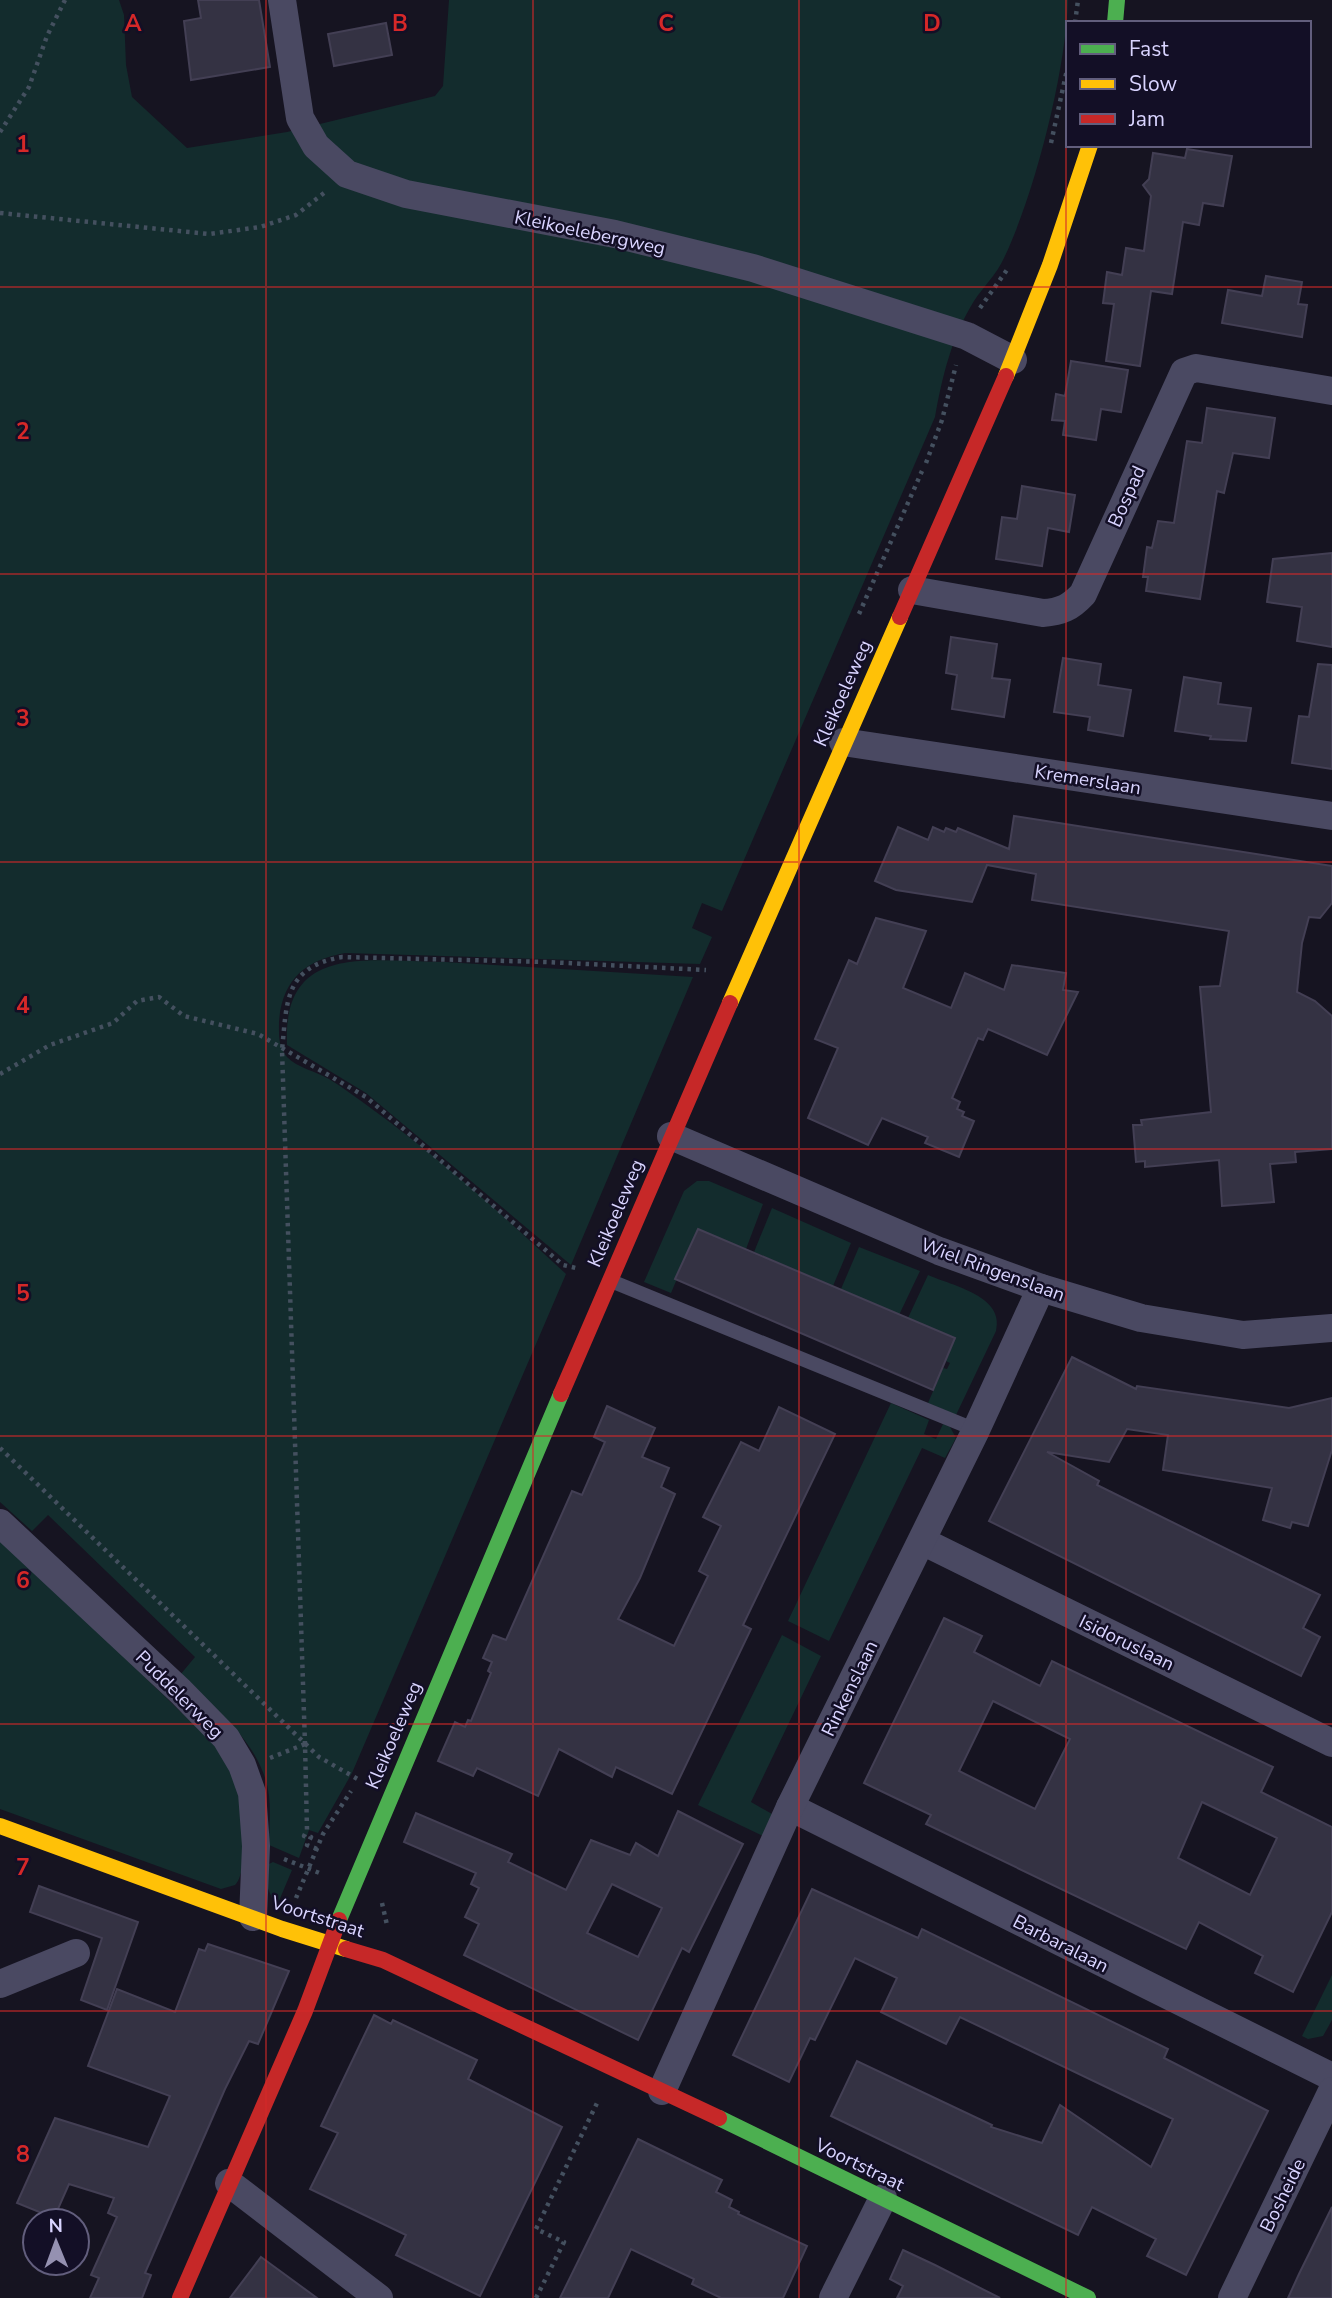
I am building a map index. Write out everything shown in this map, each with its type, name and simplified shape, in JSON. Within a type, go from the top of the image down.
[{"type":"street","name":"Kleikoelebergweg","points":[[282,0],[300,118],[316,146],[347,174],[406,194],[615,234],[753,268],[967,337],[1013,360]]},
{"type":"street","points":[[1115,21],[1118,0]]},
{"type":"street","name":"Kleikoeleweg","points":[[180,2298],[304,2011],[392,1792],[671,1136],[1013,360],[1050,265],[1089,147]]},
{"type":"street","name":"Bospad","points":[[912,590],[1043,614],[1073,606],[1083,594],[1184,372],[1196,368],[1332,390]]},
{"type":"street","name":"Kremerslaan","points":[[843,742],[1332,816]]},
{"type":"street","name":"Wiel Ringenslaan","points":[[671,1136],[939,1251],[1041,1288],[1140,1318],[1243,1335],[1332,1328]]},
{"type":"street","name":"Rinkenslaan","points":[[662,2091],[790,1807],[976,1430],[1041,1288]]},
{"type":"street","name":"Puddelerweg","points":[[0,1522],[180,1691],[226,1738],[244,1769],[252,1793],[255,1815],[253,1917]]},
{"type":"street","name":"Isidoruslaan","points":[[922,1541],[1332,1743]]},
{"type":"street","name":"Barbaralaan","points":[[790,1807],[1332,2077]]},
{"type":"street","name":"Voortstraat","points":[[0,1826],[253,1917],[383,1959],[614,2067],[1088,2298]]},
{"type":"street","points":[[0,1984],[76,1953]]},
{"type":"street","name":"Bosheide","points":[[1231,2298],[1332,2091]]},
{"type":"street","points":[[229,2183],[379,2298]]},
{"type":"street","points":[[833,2298],[883,2198]]},
{"type":"lane","points":[[610,1280],[976,1430]]},
{"type":"path","points":[[0,132],[29,87],[65,0]]},
{"type":"path","points":[[1075,21],[1078,0]]},
{"type":"path","points":[[0,213],[209,234],[260,227],[296,215],[347,174]]},
{"type":"path","points":[[309,1869],[317,1849],[307,1845],[311,1837],[304,1836],[307,1830],[305,1744],[282,1050],[289,993],[300,975],[327,960],[388,956],[706,970]]},
{"type":"path","points":[[0,1074],[50,1045],[113,1023],[137,1001],[159,997],[184,1016],[258,1034],[366,1097],[563,1265],[579,1269]]},
{"type":"path","points":[[0,1448],[319,1757],[344,1773],[392,1792]]},
{"type":"path","points":[[244,1769],[305,1744]]},
{"type":"path","points":[[536,2298],[564,2242],[536,2229],[614,2067]]},
{"type":"green space","points":[[0,0],[119,0],[124,15],[126,65],[132,97],[187,148],[287,132],[435,96],[443,86],[449,0],[1068,0],[1062,61],[1055,96],[1037,167],[1016,231],[1001,264],[966,314],[945,372],[935,417],[722,911],[702,903],[692,928],[712,937],[700,964],[345,953],[307,967],[298,974],[285,994],[279,1031],[281,1045],[287,1057],[335,1082],[398,1128],[472,1189],[566,1274],[352,1773],[318,1833],[309,1830],[299,1858],[269,1845],[269,1796],[265,1777],[247,1744],[222,1714],[180,1675],[195,1657],[48,1515],[32,1531],[0,1502]]},
{"type":"green space","points":[[361,961],[445,962],[693,977],[571,1265],[366,1093],[287,1045],[289,1012],[299,988],[315,973],[336,964]]},
{"type":"green space","points":[[697,1181],[709,1181],[763,1204],[746,1249],[698,1229],[671,1293],[644,1282],[684,1191]]},
{"type":"green space","points":[[772,1208],[851,1243],[833,1286],[754,1252]]},
{"type":"green space","points":[[859,1247],[920,1271],[899,1315],[841,1289]]},
{"type":"green space","points":[[928,1275],[975,1294],[993,1309],[997,1319],[996,1331],[956,1415],[928,1403],[943,1368],[947,1369],[950,1363],[946,1361],[955,1338],[908,1318]]},
{"type":"green space","points":[[891,1403],[929,1420],[924,1434],[936,1439],[943,1424],[950,1427],[956,1438],[945,1458],[922,1448],[829,1641],[788,1621]]},
{"type":"green space","points":[[0,1537],[216,1746],[237,1784],[242,1805],[244,1852],[235,1885],[221,1889],[0,1809]]},
{"type":"green space","points":[[782,1635],[821,1656],[751,1802],[772,1814],[763,1836],[698,1805]]},
{"type":"green space","points":[[273,1862],[292,1870],[276,1908],[267,1886],[267,1865]]},
{"type":"green space","points":[[1332,1975],[1332,2020],[1323,2036],[1308,2039],[1302,2036]]},
{"type":"building","points":[[198,0],[259,0],[270,67],[191,80],[184,21],[201,18]]},
{"type":"building","points":[[386,23],[392,55],[334,66],[328,34]]},
{"type":"building","points":[[1187,149],[1232,156],[1223,206],[1203,203],[1199,225],[1183,222],[1172,294],[1151,291],[1140,366],[1106,361],[1114,304],[1103,303],[1107,272],[1122,275],[1126,248],[1144,251],[1151,196],[1143,185],[1149,179],[1153,153],[1185,158]]},
{"type":"building","points":[[1266,276],[1302,282],[1298,304],[1307,305],[1302,337],[1222,323],[1228,290],[1262,296]]},
{"type":"building","points":[[1071,361],[1128,370],[1121,412],[1101,409],[1096,440],[1063,435],[1065,421],[1052,420],[1056,394],[1065,396]]},
{"type":"building","points":[[1207,408],[1275,418],[1269,458],[1233,453],[1224,493],[1217,491],[1200,599],[1146,591],[1148,577],[1143,577],[1147,547],[1152,548],[1158,521],[1174,523],[1187,441],[1202,443]]},
{"type":"building","points":[[1022,486],[1075,495],[1069,532],[1048,528],[1042,566],[996,559],[1002,517],[1017,519]]},
{"type":"building","points":[[1332,553],[1332,647],[1297,641],[1302,607],[1267,602],[1273,559]]},
{"type":"building","points":[[951,637],[997,644],[992,678],[1010,680],[1004,717],[952,709],[957,675],[946,673]]},
{"type":"building","points":[[1063,658],[1101,664],[1098,685],[1131,690],[1123,736],[1088,730],[1090,717],[1054,712]]},
{"type":"building","points":[[1318,664],[1332,665],[1332,769],[1292,763],[1299,716],[1309,717]]},
{"type":"building","points":[[1184,677],[1221,683],[1218,704],[1251,708],[1246,741],[1210,739],[1211,736],[1175,731]]},
{"type":"building","points":[[1014,816],[1332,866],[1332,903],[1320,918],[1309,917],[1302,943],[1297,992],[1315,1001],[1332,1016],[1332,1149],[1295,1152],[1296,1162],[1270,1164],[1274,1202],[1222,1206],[1219,1160],[1145,1167],[1145,1161],[1136,1162],[1133,1125],[1142,1125],[1141,1120],[1211,1112],[1200,987],[1220,986],[1229,931],[1032,900],[1036,874],[987,865],[972,902],[896,890],[875,881],[898,827],[928,840],[933,827],[944,832],[946,828],[956,832],[958,828],[1009,849]]},
{"type":"building","points":[[876,918],[926,931],[903,988],[951,1008],[965,973],[1004,990],[1012,965],[1066,973],[1063,990],[1078,992],[1047,1055],[988,1029],[983,1040],[978,1038],[952,1098],[960,1102],[957,1109],[964,1112],[962,1116],[974,1121],[959,1157],[925,1143],[928,1137],[882,1118],[868,1145],[808,1118],[838,1048],[815,1039],[849,960],[857,964]]},
{"type":"building","points":[[698,1229],[955,1338],[933,1390],[675,1279]]},
{"type":"building","points":[[1072,1357],[1136,1389],[1137,1386],[1289,1408],[1332,1398],[1332,1450],[1308,1526],[1292,1522],[1290,1528],[1263,1520],[1272,1488],[1163,1470],[1168,1435],[1127,1429],[1109,1462],[1047,1452],[1099,1481],[1097,1485],[1320,1595],[1303,1628],[1320,1637],[1301,1676],[989,1521]]},
{"type":"building","points":[[607,1406],[655,1428],[642,1457],[669,1468],[661,1487],[675,1494],[640,1578],[618,1619],[674,1646],[708,1576],[699,1571],[721,1526],[703,1517],[741,1442],[759,1451],[779,1407],[835,1434],[743,1625],[751,1629],[672,1794],[616,1767],[612,1777],[559,1749],[538,1796],[477,1768],[473,1776],[438,1761],[455,1722],[465,1727],[468,1720],[471,1721],[491,1673],[488,1671],[492,1662],[483,1658],[493,1635],[506,1640],[572,1491],[582,1495],[605,1442],[594,1437]]},
{"type":"building","points":[[944,1618],[982,1636],[974,1652],[1040,1686],[1052,1661],[1273,1767],[1261,1792],[1332,1827],[1332,1912],[1293,1992],[1255,1973],[1263,1956],[1199,1922],[1186,1949],[926,1824],[931,1815],[864,1783]],"holes":[[[993,1701],[1070,1739],[1035,1809],[959,1771]],[[1202,1802],[1277,1838],[1250,1895],[1178,1858]]]},
{"type":"building","points":[[678,1811],[743,1844],[689,1952],[682,1948],[638,2040],[464,1955],[479,1924],[465,1917],[479,1888],[471,1884],[476,1873],[404,1842],[416,1813],[512,1854],[508,1862],[566,1890],[591,1840],[630,1855],[636,1843],[658,1856]],"holes":[[[612,1884],[662,1908],[638,1957],[587,1933]]]},
{"type":"building","points":[[39,1886],[138,1922],[107,2010],[81,2000],[102,1938],[30,1912]]},
{"type":"building","points":[[812,1889],[918,1938],[922,1929],[1168,2049],[1164,2058],[1268,2111],[1186,2275],[1147,2256],[1156,2239],[1092,2207],[1078,2235],[831,2116],[857,2061],[992,2125],[991,2127],[1042,2143],[1060,2105],[1151,2167],[1173,2119],[960,2017],[946,2044],[881,2012],[897,1978],[855,1958],[815,2040],[810,2038],[789,2082],[733,2055]]},
{"type":"building","points":[[208,1944],[289,1971],[258,2044],[249,2041],[225,2089],[145,2273],[151,2275],[142,2298],[90,2298],[99,2278],[91,2275],[117,2217],[108,2213],[114,2198],[69,2184],[59,2207],[27,2207],[17,2203],[55,2118],[148,2147],[170,2096],[88,2066],[117,1989],[175,2012],[199,1949],[205,1951]]},
{"type":"building","points":[[374,2015],[391,2024],[393,2020],[477,2060],[468,2079],[562,2127],[480,2296],[396,2255],[406,2235],[310,2189],[338,2133],[321,2126]]},
{"type":"building","points":[[638,2139],[722,2180],[716,2192],[732,2200],[729,2207],[739,2212],[738,2214],[807,2246],[783,2298],[721,2298],[692,2284],[694,2279],[631,2249],[608,2298],[560,2298]]},
{"type":"building","points":[[1332,2207],[1332,2298],[1288,2298],[1299,2274]]},
{"type":"building","points":[[903,2250],[1000,2298],[897,2298],[903,2286],[890,2279]]},
{"type":"building","points":[[261,2257],[317,2298],[230,2298]]},
{"type":"traffic: fast","points":[[1115,21],[1117,0]]},
{"type":"traffic: fast","points":[[339,1920],[561,1394]]},
{"type":"traffic: fast","points":[[719,2118],[1088,2298]]},
{"type":"traffic: slow","points":[[1006,376],[1050,265],[1089,147]]},
{"type":"traffic: slow","points":[[730,1003],[900,617]]},
{"type":"traffic: slow","points":[[0,1826],[282,1929],[346,1949]]},
{"type":"traffic: jam","points":[[900,617],[1006,376]]},
{"type":"traffic: jam","points":[[561,1394],[730,1003]]},
{"type":"traffic: jam","points":[[180,2298],[305,2011],[339,1920]]},
{"type":"traffic: jam","points":[[346,1949],[383,1960],[719,2118]]}]
